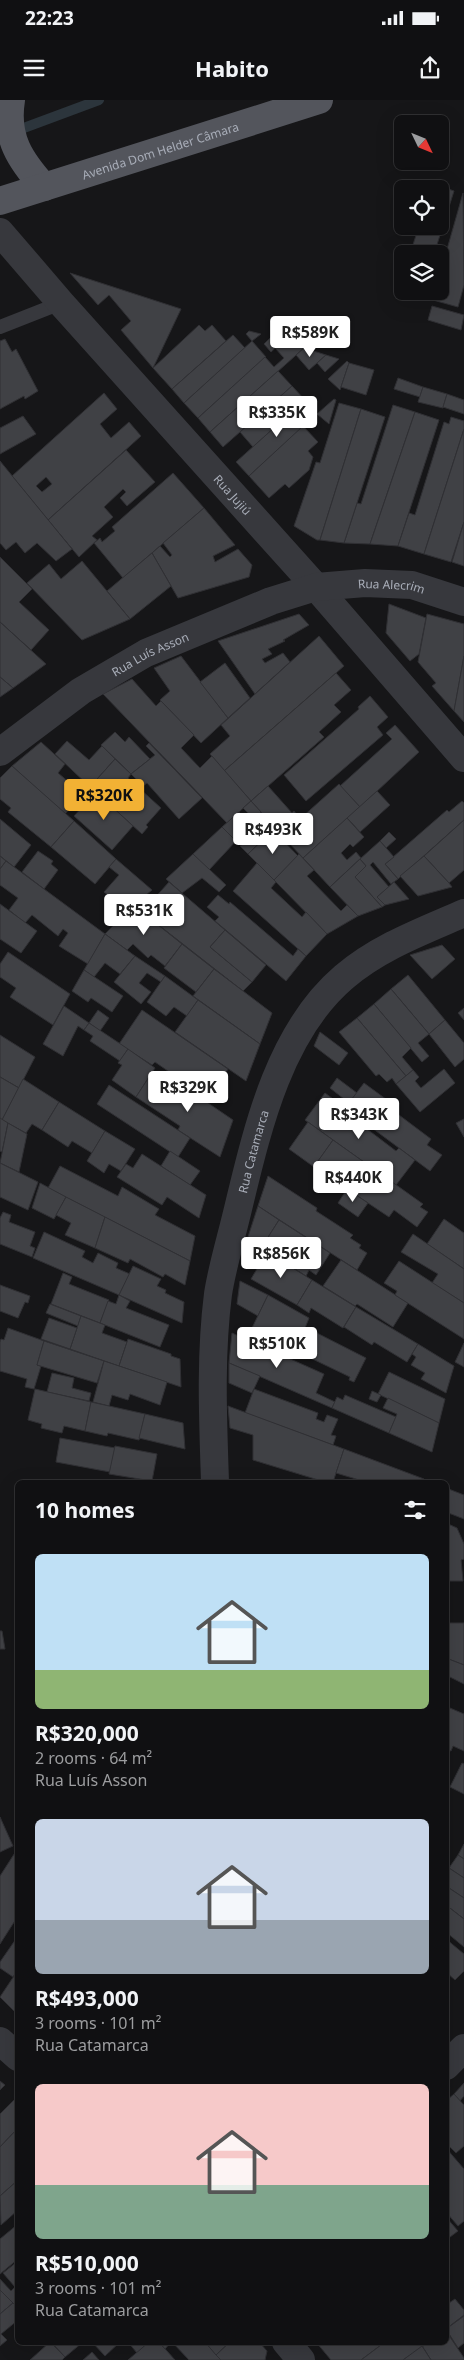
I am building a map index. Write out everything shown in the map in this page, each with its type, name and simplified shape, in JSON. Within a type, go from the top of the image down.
[{"type":"main road","name":"Avenida Dom Helder Câmara","points":[[0,201],[319,100]]},
{"type":"main road","points":[[10,107],[13,143],[26,166],[44,187]]},
{"type":"street","name":"Rua Jujiú","points":[[0,232],[61,304],[316,587],[464,758]]},
{"type":"street","name":"Rua Alecrim","points":[[316,587],[365,583],[412,585],[464,602]]},
{"type":"street","name":"Rua Luís Asson","points":[[0,752],[81,691],[146,653],[271,601],[316,587]]},
{"type":"street","name":"Rua Catamarca","points":[[215,1480],[212,1390],[218,1293],[256,1134],[284,1058],[310,1014],[344,977],[395,943],[464,913]]},
{"type":"street","points":[[0,2041],[15,2054]]},
{"type":"street","points":[[449,2063],[464,2048]]},
{"type":"street","points":[[288,2345],[301,2360]]},
{"type":"lane","points":[[0,327],[61,304]]},
{"type":"building","points":[[449,189],[454,191],[449,207]]},
{"type":"building","points":[[463,193],[464,285],[458,307],[433,300],[449,300],[448,245]]},
{"type":"building","points":[[416,235],[440,235],[437,245],[413,245]]},
{"type":"building","points":[[70,273],[181,309],[153,368],[121,330],[131,321],[109,295],[98,305]]},
{"type":"building","points":[[432,306],[464,315],[461,330],[428,320]]},
{"type":"building","points":[[199,325],[205,331],[212,325],[226,341],[172,389],[153,368]]},
{"type":"building","points":[[249,331],[261,334],[252,341],[246,334]]},
{"type":"building","points":[[233,335],[245,348],[184,403],[172,389]]},
{"type":"building","points":[[271,337],[283,341],[271,352],[264,344]]},
{"type":"building","points":[[5,339],[12,352],[16,349],[38,391],[25,399],[24,396],[0,409],[0,341]]},
{"type":"building","points":[[252,341],[266,357],[198,418],[184,403]]},
{"type":"building","points":[[283,341],[304,348],[210,432],[198,418],[265,357],[274,367],[284,358],[275,348]]},
{"type":"building","points":[[304,348],[326,355],[309,370],[296,355]]},
{"type":"building","points":[[326,355],[339,359],[325,372],[317,363]]},
{"type":"building","points":[[347,361],[349,363],[340,390],[328,379]]},
{"type":"building","points":[[349,363],[374,370],[366,395],[341,387]]},
{"type":"building","points":[[278,371],[292,386],[223,447],[210,432]]},
{"type":"building","points":[[398,378],[423,387],[420,397],[394,389]]},
{"type":"building","points":[[292,386],[305,400],[253,447],[240,432]]},
{"type":"building","points":[[423,387],[447,394],[443,408],[418,402]]},
{"type":"building","points":[[104,393],[117,409],[100,424],[111,438],[129,422],[141,436],[48,520],[12,476]],"holes":[[[46,477],[52,484],[42,492],[36,486]]]},
{"type":"building","points":[[447,394],[464,400],[464,414],[443,407]]},
{"type":"building","points":[[334,399],[336,400],[329,424],[317,414]]},
{"type":"building","points":[[305,400],[317,414],[249,476],[236,462]]},
{"type":"building","points":[[339,403],[361,409],[320,540],[317,540],[294,526],[316,462],[320,463]]},
{"type":"building","points":[[393,405],[415,412],[370,544],[344,543],[357,503],[361,504]]},
{"type":"building","points":[[361,409],[385,417],[344,543],[320,540]]},
{"type":"building","points":[[415,412],[439,420],[398,546],[370,544]]},
{"type":"building","points":[[23,416],[36,434],[0,454],[0,428]]},
{"type":"building","points":[[451,417],[464,421],[464,429],[424,554],[398,546],[409,513],[415,515],[444,422],[449,424]]},
{"type":"building","points":[[303,426],[318,442],[308,451],[313,457],[309,470],[289,488],[285,484],[269,498],[249,476]]},
{"type":"building","points":[[464,429],[464,522],[451,562],[424,554]]},
{"type":"building","points":[[126,450],[155,482],[127,506],[120,498],[126,492],[123,489],[104,507],[113,517],[92,536],[97,540],[79,557],[48,520]]},
{"type":"building","points":[[0,461],[72,549],[56,561],[37,543],[25,553],[16,542],[6,550],[0,543]]},
{"type":"building","points":[[173,473],[204,508],[123,578],[94,543],[100,538],[102,542],[115,531],[112,527]]},
{"type":"building","points":[[204,508],[235,545],[213,556],[215,562],[238,549],[252,565],[249,577],[178,598],[152,553],[160,546],[170,557],[172,555],[163,543]]},
{"type":"building","points":[[464,522],[464,566],[452,562]]},
{"type":"building","points":[[152,553],[171,586],[130,619],[107,591]]},
{"type":"building","points":[[0,557],[32,589],[19,602],[49,630],[31,650],[0,622]]},
{"type":"building","points":[[82,561],[130,619],[82,640],[27,583],[49,564],[61,579]]},
{"type":"building","points":[[389,604],[426,618],[419,654],[410,661],[386,633]]},
{"type":"building","points":[[299,614],[309,625],[283,640],[285,641],[268,649],[272,654],[262,659],[265,663],[283,653],[290,662],[255,694],[218,641]]},
{"type":"building","points":[[427,614],[464,624],[464,656],[454,711],[432,686],[436,683],[418,662]]},
{"type":"building","points":[[0,622],[46,664],[13,688],[0,677]]},
{"type":"building","points":[[319,636],[344,666],[224,771],[210,754],[230,736],[221,725]]},
{"type":"building","points":[[181,656],[228,718],[201,743],[160,700],[170,691],[154,668]]},
{"type":"building","points":[[464,656],[464,722],[454,711]]},
{"type":"building","points":[[225,663],[250,698],[228,718],[200,682]]},
{"type":"building","points":[[336,673],[351,690],[334,705],[341,712],[319,732],[324,737],[251,801],[224,771]]},
{"type":"building","points":[[0,677],[13,688],[0,697]]},
{"type":"building","points":[[132,679],[156,706],[161,701],[194,735],[181,748],[200,768],[212,756],[251,801],[227,823],[103,694]]},
{"type":"building","points":[[370,696],[388,717],[377,727],[383,735],[306,801],[284,775],[359,709],[358,707]]},
{"type":"building","points":[[395,725],[419,752],[360,807],[340,786],[392,739],[386,733]]},
{"type":"building","points":[[115,732],[125,742],[129,737],[150,759],[131,774],[101,745]]},
{"type":"building","points":[[67,741],[89,760],[102,746],[115,759],[90,787],[55,754]]},
{"type":"building","points":[[41,742],[65,764],[58,773],[83,794],[65,814],[12,766]]},
{"type":"building","points":[[149,743],[202,798],[179,819],[147,783],[143,786],[131,774],[155,755],[146,746]]},
{"type":"building","points":[[115,759],[131,774],[128,778],[161,808],[146,825],[148,827],[142,834],[90,787]]},
{"type":"building","points":[[12,766],[74,821],[51,847],[8,812],[11,808],[0,799],[0,778]]},
{"type":"building","points":[[339,784],[360,807],[303,858],[275,828],[294,811],[300,819]]},
{"type":"building","points":[[268,786],[292,813],[275,828],[251,801]]},
{"type":"building","points":[[377,791],[390,805],[360,832],[347,818]]},
{"type":"building","points":[[96,792],[133,826],[112,850],[74,816]]},
{"type":"building","points":[[251,801],[261,812],[258,816],[273,830],[248,854],[240,846],[244,843],[238,835],[234,839],[222,827],[239,812],[248,821],[252,817],[243,808]]},
{"type":"building","points":[[462,801],[464,803],[464,820],[398,879],[385,864],[447,810],[449,812]]},
{"type":"building","points":[[347,818],[364,837],[353,847],[350,844],[341,853],[347,860],[356,852],[361,858],[330,887],[303,858]]},
{"type":"building","points":[[0,819],[31,845],[14,867],[0,856]]},
{"type":"building","points":[[464,820],[464,870],[449,883],[424,856]]},
{"type":"building","points":[[74,821],[116,859],[95,884],[51,847]]},
{"type":"building","points":[[222,827],[236,841],[209,870],[193,854]]},
{"type":"building","points":[[273,830],[298,856],[274,880],[248,854]]},
{"type":"building","points":[[389,832],[396,839],[386,848],[380,841]]},
{"type":"building","points":[[380,841],[394,857],[385,864],[398,879],[391,884],[373,862],[370,865],[389,887],[377,897],[385,905],[382,907],[355,877],[366,866],[360,859]]},
{"type":"building","points":[[38,851],[53,861],[51,864],[58,870],[44,889],[22,872]]},
{"type":"building","points":[[193,854],[226,885],[219,892],[202,878],[182,893],[166,879]]},
{"type":"building","points":[[299,854],[314,870],[307,876],[341,911],[347,905],[358,916],[327,934],[274,880]]},
{"type":"building","points":[[0,856],[6,861],[0,869]]},
{"type":"building","points":[[424,856],[452,887],[418,896],[400,876]]},
{"type":"building","points":[[116,859],[152,890],[127,911],[104,892],[119,875],[109,867]]},
{"type":"building","points":[[360,859],[366,866],[355,877],[382,907],[358,916],[330,887]]},
{"type":"building","points":[[6,861],[105,934],[88,964],[59,946],[68,933],[63,929],[58,936],[32,915],[25,923],[9,910],[18,898],[0,885],[0,869]]},
{"type":"building","points":[[257,863],[276,882],[271,888],[302,917],[306,912],[327,934],[306,956],[233,891]]},
{"type":"building","points":[[169,882],[225,930],[210,947],[252,982],[243,991],[133,905],[145,896],[152,901]]},
{"type":"building","points":[[394,882],[409,899],[385,905],[377,897]]},
{"type":"building","points":[[218,895],[229,904],[230,902],[293,956],[298,949],[306,956],[286,981],[215,921],[219,917],[207,907]]},
{"type":"building","points":[[0,904],[37,931],[21,953],[0,939]]},
{"type":"building","points":[[133,905],[182,944],[165,966],[151,955],[148,958],[133,944],[127,950],[105,934]]},
{"type":"building","points":[[225,930],[266,965],[252,982],[210,947]]},
{"type":"building","points":[[105,934],[135,956],[120,974],[105,963],[94,977],[84,970]]},
{"type":"building","points":[[182,944],[214,969],[196,992],[164,968]]},
{"type":"building","points":[[442,945],[455,959],[432,979],[410,955]]},
{"type":"building","points":[[8,952],[70,994],[53,1025],[10,997],[16,988],[0,977],[0,964]]},
{"type":"building","points":[[135,956],[165,976],[161,982],[147,973],[139,983],[151,992],[141,1004],[114,982]]},
{"type":"building","points":[[214,969],[272,1013],[260,1044],[193,996]]},
{"type":"building","points":[[84,970],[123,996],[112,1012],[91,998],[88,1002],[72,991]]},
{"type":"building","points":[[408,975],[445,1020],[429,1034],[391,989]]},
{"type":"building","points":[[165,976],[198,1000],[187,1016],[174,1007],[166,1016],[147,1002]]},
{"type":"building","points":[[391,989],[429,1034],[418,1043],[429,1056],[422,1062],[374,1004]]},
{"type":"building","points":[[198,1000],[260,1044],[246,1081],[175,1032]]},
{"type":"building","points":[[374,1004],[411,1048],[402,1057],[413,1070],[406,1076],[357,1018]]},
{"type":"building","points":[[64,1006],[89,1023],[84,1030],[78,1026],[63,1056],[43,1044]]},
{"type":"building","points":[[464,1008],[464,1020],[458,1013]]},
{"type":"building","points":[[98,1010],[109,1018],[100,1031],[89,1023]]},
{"type":"building","points":[[142,1010],[228,1069],[208,1099],[155,1062],[152,1065],[119,1044]]},
{"type":"building","points":[[357,1018],[406,1076],[396,1084],[392,1078],[387,1082],[379,1074],[376,1076],[339,1032]]},
{"type":"building","points":[[445,1020],[464,1043],[464,1059],[455,1067],[429,1034]]},
{"type":"building","points":[[89,1023],[128,1049],[120,1061],[90,1041],[93,1036],[84,1030]]},
{"type":"building","points":[[320,1032],[348,1053],[339,1065],[314,1046]]},
{"type":"building","points":[[0,1035],[35,1057],[19,1088],[0,1077]]},
{"type":"building","points":[[128,1049],[155,1068],[136,1097],[112,1080],[122,1065],[118,1063]]},
{"type":"building","points":[[444,1069],[455,1083],[420,1112],[396,1084],[413,1070],[419,1077],[415,1081],[421,1088]]},
{"type":"building","points":[[167,1075],[233,1120],[220,1157],[178,1130],[180,1126],[136,1097],[149,1077],[161,1084]]},
{"type":"building","points":[[0,1077],[19,1088],[2,1120],[0,1118]]},
{"type":"building","points":[[337,1078],[357,1093],[349,1103],[330,1088]]},
{"type":"building","points":[[23,1079],[59,1102],[42,1130],[32,1124],[26,1133],[2,1120]]},
{"type":"building","points":[[364,1083],[398,1108],[395,1112],[431,1139],[427,1145],[442,1155],[430,1171],[345,1108]]},
{"type":"building","points":[[109,1085],[190,1138],[178,1157],[97,1104]]},
{"type":"building","points":[[325,1093],[344,1107],[342,1110],[396,1151],[399,1148],[415,1160],[396,1185],[305,1120]]},
{"type":"building","points":[[59,1102],[105,1131],[92,1153],[72,1141],[68,1147],[42,1130]]},
{"type":"building","points":[[0,1118],[8,1123],[2,1152],[0,1151]]},
{"type":"building","points":[[464,1119],[464,1137],[456,1123]]},
{"type":"building","points":[[308,1122],[333,1140],[314,1167],[289,1149]]},
{"type":"building","points":[[8,1123],[27,1134],[19,1172],[0,1163]]},
{"type":"building","points":[[105,1131],[135,1149],[121,1171],[109,1164],[104,1173],[87,1161]]},
{"type":"building","points":[[333,1140],[423,1204],[420,1207],[428,1212],[417,1227],[394,1210],[389,1217],[350,1191],[353,1187],[318,1161]]},
{"type":"building","points":[[170,1151],[200,1171],[190,1185],[161,1166]]},
{"type":"building","points":[[142,1154],[206,1195],[199,1218],[167,1197],[162,1205],[117,1177],[126,1164],[133,1168]]},
{"type":"building","points":[[0,1163],[38,1182],[28,1210],[0,1197]]},
{"type":"building","points":[[60,1166],[118,1196],[122,1187],[159,1209],[155,1215],[195,1236],[190,1261],[48,1188]]},
{"type":"building","points":[[268,1176],[317,1208],[316,1211],[353,1235],[350,1238],[361,1245],[359,1248],[367,1253],[357,1270],[258,1206]]},
{"type":"building","points":[[40,1183],[66,1197],[54,1219],[32,1208]]},
{"type":"building","points":[[347,1189],[368,1203],[358,1217],[338,1203]]},
{"type":"building","points":[[66,1197],[105,1217],[95,1248],[65,1235],[71,1223],[56,1215]]},
{"type":"building","points":[[258,1206],[279,1220],[265,1242],[268,1244],[264,1250],[247,1240]]},
{"type":"building","points":[[3,1212],[11,1215],[9,1222],[35,1232],[30,1246],[35,1248],[32,1257],[0,1244],[0,1218]]},
{"type":"building","points":[[105,1217],[190,1261],[185,1285],[165,1274],[163,1277],[130,1259],[128,1263],[95,1248]]},
{"type":"building","points":[[444,1219],[464,1233],[464,1269],[427,1244]]},
{"type":"building","points":[[279,1220],[330,1253],[316,1275],[309,1270],[306,1276],[292,1267],[295,1261],[265,1242]]},
{"type":"building","points":[[44,1232],[85,1251],[82,1257],[93,1263],[98,1253],[118,1263],[116,1268],[130,1274],[119,1295],[33,1258]]},
{"type":"building","points":[[413,1234],[464,1269],[464,1303],[432,1283],[438,1274],[401,1252]]},
{"type":"building","points":[[267,1252],[312,1280],[297,1305],[251,1279]]},
{"type":"building","points":[[341,1260],[408,1303],[393,1327],[357,1304],[355,1306],[323,1286]]},
{"type":"building","points":[[399,1261],[464,1303],[464,1339],[395,1295],[397,1291],[384,1283]]},
{"type":"building","points":[[133,1266],[161,1279],[157,1286],[166,1290],[165,1293],[184,1302],[182,1323],[119,1295]]},
{"type":"building","points":[[63,1273],[72,1277],[69,1284],[109,1300],[100,1323],[51,1304]]},
{"type":"building","points":[[312,1280],[356,1307],[343,1328],[311,1308],[309,1313],[297,1305]]},
{"type":"building","points":[[240,1281],[268,1295],[258,1316],[237,1304]]},
{"type":"building","points":[[0,1285],[30,1296],[28,1303],[25,1302],[18,1318],[0,1311]]},
{"type":"building","points":[[119,1295],[130,1301],[126,1308],[169,1325],[160,1347],[100,1323],[108,1301],[116,1304]]},
{"type":"building","points":[[268,1295],[309,1318],[305,1328],[309,1329],[298,1352],[251,1330]]},
{"type":"building","points":[[50,1304],[81,1316],[78,1326],[46,1313]]},
{"type":"building","points":[[356,1307],[418,1344],[407,1362],[374,1342],[372,1345],[344,1327]]},
{"type":"building","points":[[81,1316],[105,1325],[102,1333],[127,1342],[119,1366],[70,1349]]},
{"type":"building","points":[[49,1318],[77,1328],[70,1349],[41,1339]]},
{"type":"building","points":[[8,1328],[44,1341],[37,1365],[41,1366],[34,1389],[25,1387],[27,1379],[0,1371],[0,1342],[1,1339],[4,1340]]},
{"type":"building","points":[[309,1329],[366,1358],[354,1382],[349,1380],[350,1377],[298,1352]]},
{"type":"building","points":[[232,1333],[324,1374],[316,1393],[335,1402],[332,1408],[229,1363]]},
{"type":"building","points":[[128,1339],[180,1359],[181,1387],[119,1366]]},
{"type":"building","points":[[44,1341],[104,1361],[97,1383],[37,1365]]},
{"type":"building","points":[[464,1343],[464,1367],[455,1362]]},
{"type":"building","points":[[418,1344],[454,1366],[446,1393],[421,1379],[425,1373],[411,1365],[416,1357],[412,1354]]},
{"type":"building","points":[[104,1361],[167,1382],[160,1405],[130,1394],[128,1400],[112,1395],[109,1406],[93,1402]]},
{"type":"building","points":[[229,1363],[260,1376],[252,1393],[229,1383]]},
{"type":"building","points":[[389,1372],[445,1399],[439,1423],[378,1394]]},
{"type":"building","points":[[52,1373],[74,1378],[72,1388],[91,1393],[89,1401],[47,1392]]},
{"type":"building","points":[[35,1389],[91,1402],[85,1431],[64,1426],[62,1433],[41,1428],[42,1424],[28,1420]]},
{"type":"building","points":[[254,1389],[318,1413],[316,1419],[324,1422],[327,1415],[338,1419],[331,1435],[336,1436],[333,1445],[245,1413]]},
{"type":"building","points":[[372,1391],[381,1395],[377,1402],[369,1399]]},
{"type":"building","points":[[345,1395],[396,1417],[389,1433],[332,1408],[337,1397],[343,1400]]},
{"type":"building","points":[[388,1398],[439,1423],[432,1452],[389,1433],[397,1414],[383,1408]]},
{"type":"building","points":[[91,1402],[145,1414],[139,1440],[108,1433],[107,1436],[85,1431]]},
{"type":"building","points":[[228,1406],[344,1449],[334,1480],[318,1480],[253,1460],[253,1435],[230,1428]]},
{"type":"building","points":[[145,1414],[183,1423],[185,1449],[139,1438]]},
{"type":"building","points":[[60,1438],[115,1448],[110,1472],[56,1462]]},
{"type":"building","points":[[115,1446],[157,1454],[152,1480],[109,1474]]},
{"type":"building","points":[[344,1449],[424,1480],[359,1480],[336,1473]]},
{"type":"building","points":[[449,1489],[464,1495],[464,1519],[449,1513]]},
{"type":"building","points":[[449,1524],[457,1528],[464,1544],[464,1559],[461,1560],[463,1581],[449,1581]]},
{"type":"building","points":[[449,1623],[464,1623],[464,1665],[449,1659]]},
{"type":"building","points":[[0,1631],[2,1631],[5,1649],[0,1649]]},
{"type":"building","points":[[449,1659],[464,1665],[464,1684],[449,1676]]},
{"type":"building","points":[[450,1708],[464,1714],[464,1751],[453,1746],[451,1751],[449,1750]]},
{"type":"building","points":[[462,1763],[464,1764],[464,1794],[450,1787]]},
{"type":"building","points":[[0,1817],[13,1846],[0,1852]]},
{"type":"building","points":[[464,1844],[464,1859],[458,1855]]},
{"type":"building","points":[[15,1853],[15,1921],[0,1944],[0,1876]]},
{"type":"building","points":[[458,1855],[464,1859],[464,1878],[449,1868]]},
{"type":"building","points":[[449,1868],[464,1878],[464,1898],[449,1888]]},
{"type":"building","points":[[449,1888],[464,1898],[464,1919],[449,1907]]},
{"type":"building","points":[[449,1907],[464,1919],[464,1947],[449,1934]]},
{"type":"building","points":[[15,1940],[15,1974],[13,1977],[0,1968],[0,1962]]},
{"type":"building","points":[[449,1942],[464,1954],[464,1971],[455,1980],[449,1975]]},
{"type":"building","points":[[15,1974],[14,2011],[0,1997]]},
{"type":"building","points":[[0,2081],[5,2085],[0,2090]]},
{"type":"building","points":[[464,2083],[464,2096],[460,2101],[454,2094]]},
{"type":"building","points":[[454,2094],[464,2105],[464,2146],[456,2153],[449,2146],[449,2098]]},
{"type":"building","points":[[15,2099],[15,2131],[0,2147],[0,2114]]},
{"type":"building","points":[[15,2131],[15,2183],[0,2196],[0,2147]]},
{"type":"building","points":[[449,2152],[464,2169],[464,2221],[458,2226],[449,2216]]},
{"type":"building","points":[[15,2183],[15,2213],[1,2225],[0,2196]]},
{"type":"building","points":[[449,2220],[458,2231],[449,2238]]},
{"type":"building","points":[[15,2226],[15,2262],[0,2274],[0,2239]]},
{"type":"building","points":[[15,2263],[15,2287],[3,2273]]},
{"type":"building","points":[[0,2279],[11,2291],[15,2287],[15,2305],[0,2290]]},
{"type":"building","points":[[0,2290],[13,2303],[0,2314]]},
{"type":"building","points":[[455,2299],[464,2310],[464,2315],[449,2327],[449,2303]]},
{"type":"building","points":[[13,2303],[15,2305],[15,2322],[1,2334],[7,2340],[0,2346],[0,2314]]},
{"type":"building","points":[[464,2316],[464,2343],[458,2348],[449,2334],[449,2327]]},
{"type":"building","points":[[449,2336],[464,2360],[431,2360],[422,2346],[449,2345]]},
{"type":"building","points":[[47,2345],[53,2345],[65,2357],[62,2360],[30,2360]]},
{"type":"building","points":[[54,2345],[79,2345],[65,2357]]},
{"type":"building","points":[[95,2345],[117,2345],[105,2356]]},
{"type":"building","points":[[130,2345],[146,2345],[137,2353]]},
{"type":"building","points":[[146,2345],[162,2345],[175,2360],[128,2360]]},
{"type":"building","points":[[175,2345],[208,2345],[221,2360],[189,2360]]},
{"type":"building","points":[[208,2345],[227,2345],[216,2355]]},
{"type":"building","points":[[227,2345],[262,2345],[267,2351],[265,2360],[221,2360],[216,2355]]},
{"type":"building","points":[[318,2345],[381,2345],[361,2360],[331,2360]]},
{"type":"building","points":[[381,2345],[425,2345],[403,2360],[361,2360]]},
{"type":"building","points":[[422,2346],[431,2360],[403,2360]]},
{"type":"building","points":[[92,2352],[99,2360],[83,2360]]},
{"type":"waterway","points":[[13,132],[99,100]]}]
